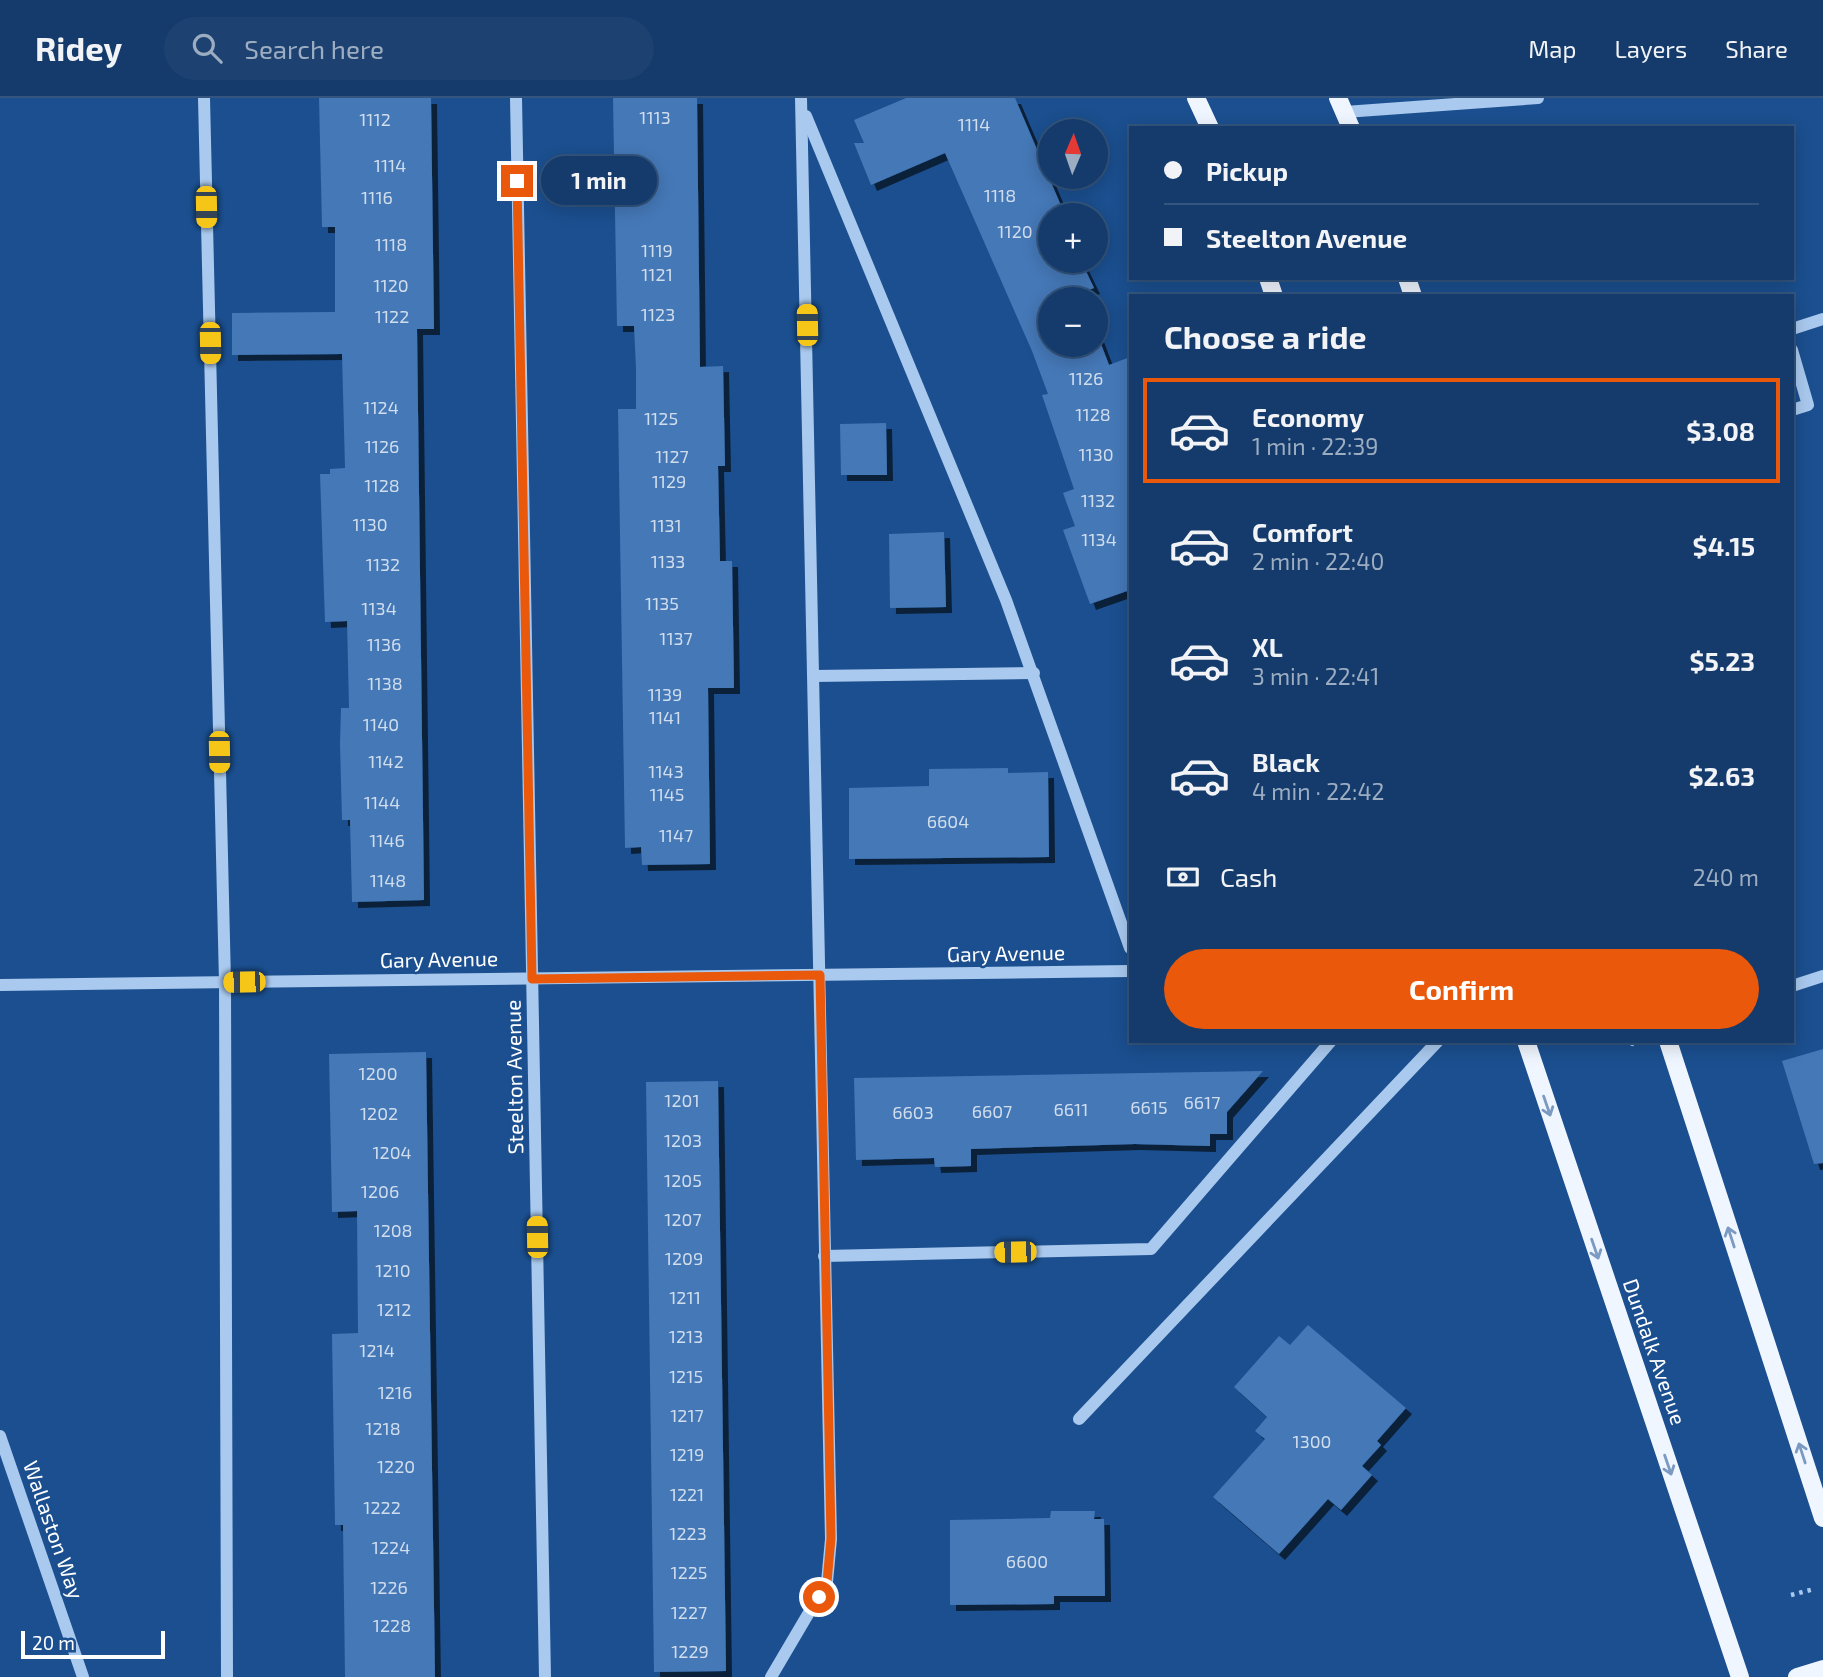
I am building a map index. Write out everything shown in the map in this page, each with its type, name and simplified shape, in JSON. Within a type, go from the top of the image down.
[{"type":"main road","points":[[1196,98],[1209,126]]},
{"type":"main road","name":"Dundalk Avenue","points":[[1527,1043],[1740,1677]]},
{"type":"main road","points":[[1669,1043],[1823,1518]]},
{"type":"main road","points":[[1797,1677],[1823,1669]]},
{"type":"street","points":[[204,98],[225,982],[227,1677]]},
{"type":"street","name":"Steelton Avenue","points":[[516,98],[545,1677]]},
{"type":"street","points":[[1345,113],[1363,98]]},
{"type":"street","points":[[1345,113],[1538,98]]},
{"type":"street","points":[[802,104],[1034,673],[1129,945]]},
{"type":"street","points":[[771,1677],[827,1582],[831,1538],[802,104]]},
{"type":"street","points":[[1794,328],[1823,319]]},
{"type":"street","points":[[1794,357],[1808,405],[1794,409]]},
{"type":"street","points":[[814,676],[1034,673]]},
{"type":"street","name":"Gary Avenue","points":[[0,985],[1129,971]]},
{"type":"street","points":[[1794,985],[1823,976]]},
{"type":"street","points":[[824,1256],[1151,1249],[1329,1043]]},
{"type":"street","points":[[1079,1419],[1436,1043]]},
{"type":"street","name":"Wallaston Way","points":[[0,1436],[83,1677]]},
{"type":"path","points":[[1627,1043],[1640,1045]]},
{"type":"path","points":[[1791,1595],[1814,1589]]},
{"type":"building","points":[[319,98],[431,98],[434,329],[417,329],[424,900],[352,902],[350,820],[342,820],[340,744],[341,708],[349,708],[347,621],[325,622],[320,474],[330,474],[330,469],[345,468],[342,354],[232,355],[232,313],[335,312],[335,227],[322,227]]},
{"type":"building","points":[[613,98],[697,98],[700,367],[723,366],[725,466],[718,466],[720,561],[732,561],[734,688],[708,688],[710,864],[642,865],[641,847],[625,848],[618,409],[636,409],[636,369],[634,326],[617,326]]},
{"type":"building","points":[[906,98],[1015,98],[1038,152],[1038,189],[1054,189],[1060,203],[1038,203],[1038,273],[1087,273],[1094,287],[1038,287],[1038,357],[1106,357],[1109,365],[1129,357],[1129,590],[1090,604],[1063,530],[1075,526],[1063,493],[1074,489],[1042,395],[1048,394],[1032,351],[945,153],[871,185],[854,143],[864,143],[854,120]]},
{"type":"building","points":[[886,423],[887,475],[841,475],[840,424]]},
{"type":"building","points":[[944,532],[946,607],[890,608],[889,534]]},
{"type":"building","points":[[1008,768],[1008,773],[1048,772],[1049,857],[849,859],[849,788],[929,786],[929,769]]},
{"type":"building","points":[[1823,1049],[1823,1163],[1814,1164],[1782,1061]]},
{"type":"building","points":[[426,1052],[435,1677],[345,1677],[343,1525],[335,1525],[332,1334],[358,1333],[357,1211],[332,1212],[329,1054]]},
{"type":"building","points":[[1263,1071],[1227,1112],[1227,1134],[1210,1134],[1210,1146],[1135,1144],[971,1149],[971,1166],[935,1167],[934,1158],[856,1160],[854,1078]]},
{"type":"building","points":[[718,1081],[726,1671],[654,1672],[646,1082]]},
{"type":"building","points":[[1308,1325],[1406,1408],[1377,1441],[1381,1445],[1362,1466],[1372,1475],[1341,1510],[1328,1499],[1279,1554],[1213,1497],[1265,1439],[1255,1431],[1267,1417],[1234,1387],[1279,1336],[1290,1345]]},
{"type":"building","points":[[1051,1511],[1095,1511],[1094,1519],[1104,1519],[1105,1596],[1054,1596],[1054,1604],[950,1605],[950,1520],[1050,1518]]},
{"type":"route","points":[[517,181],[532,979],[820,975],[831,1538],[827,1582],[819,1597]]}]
